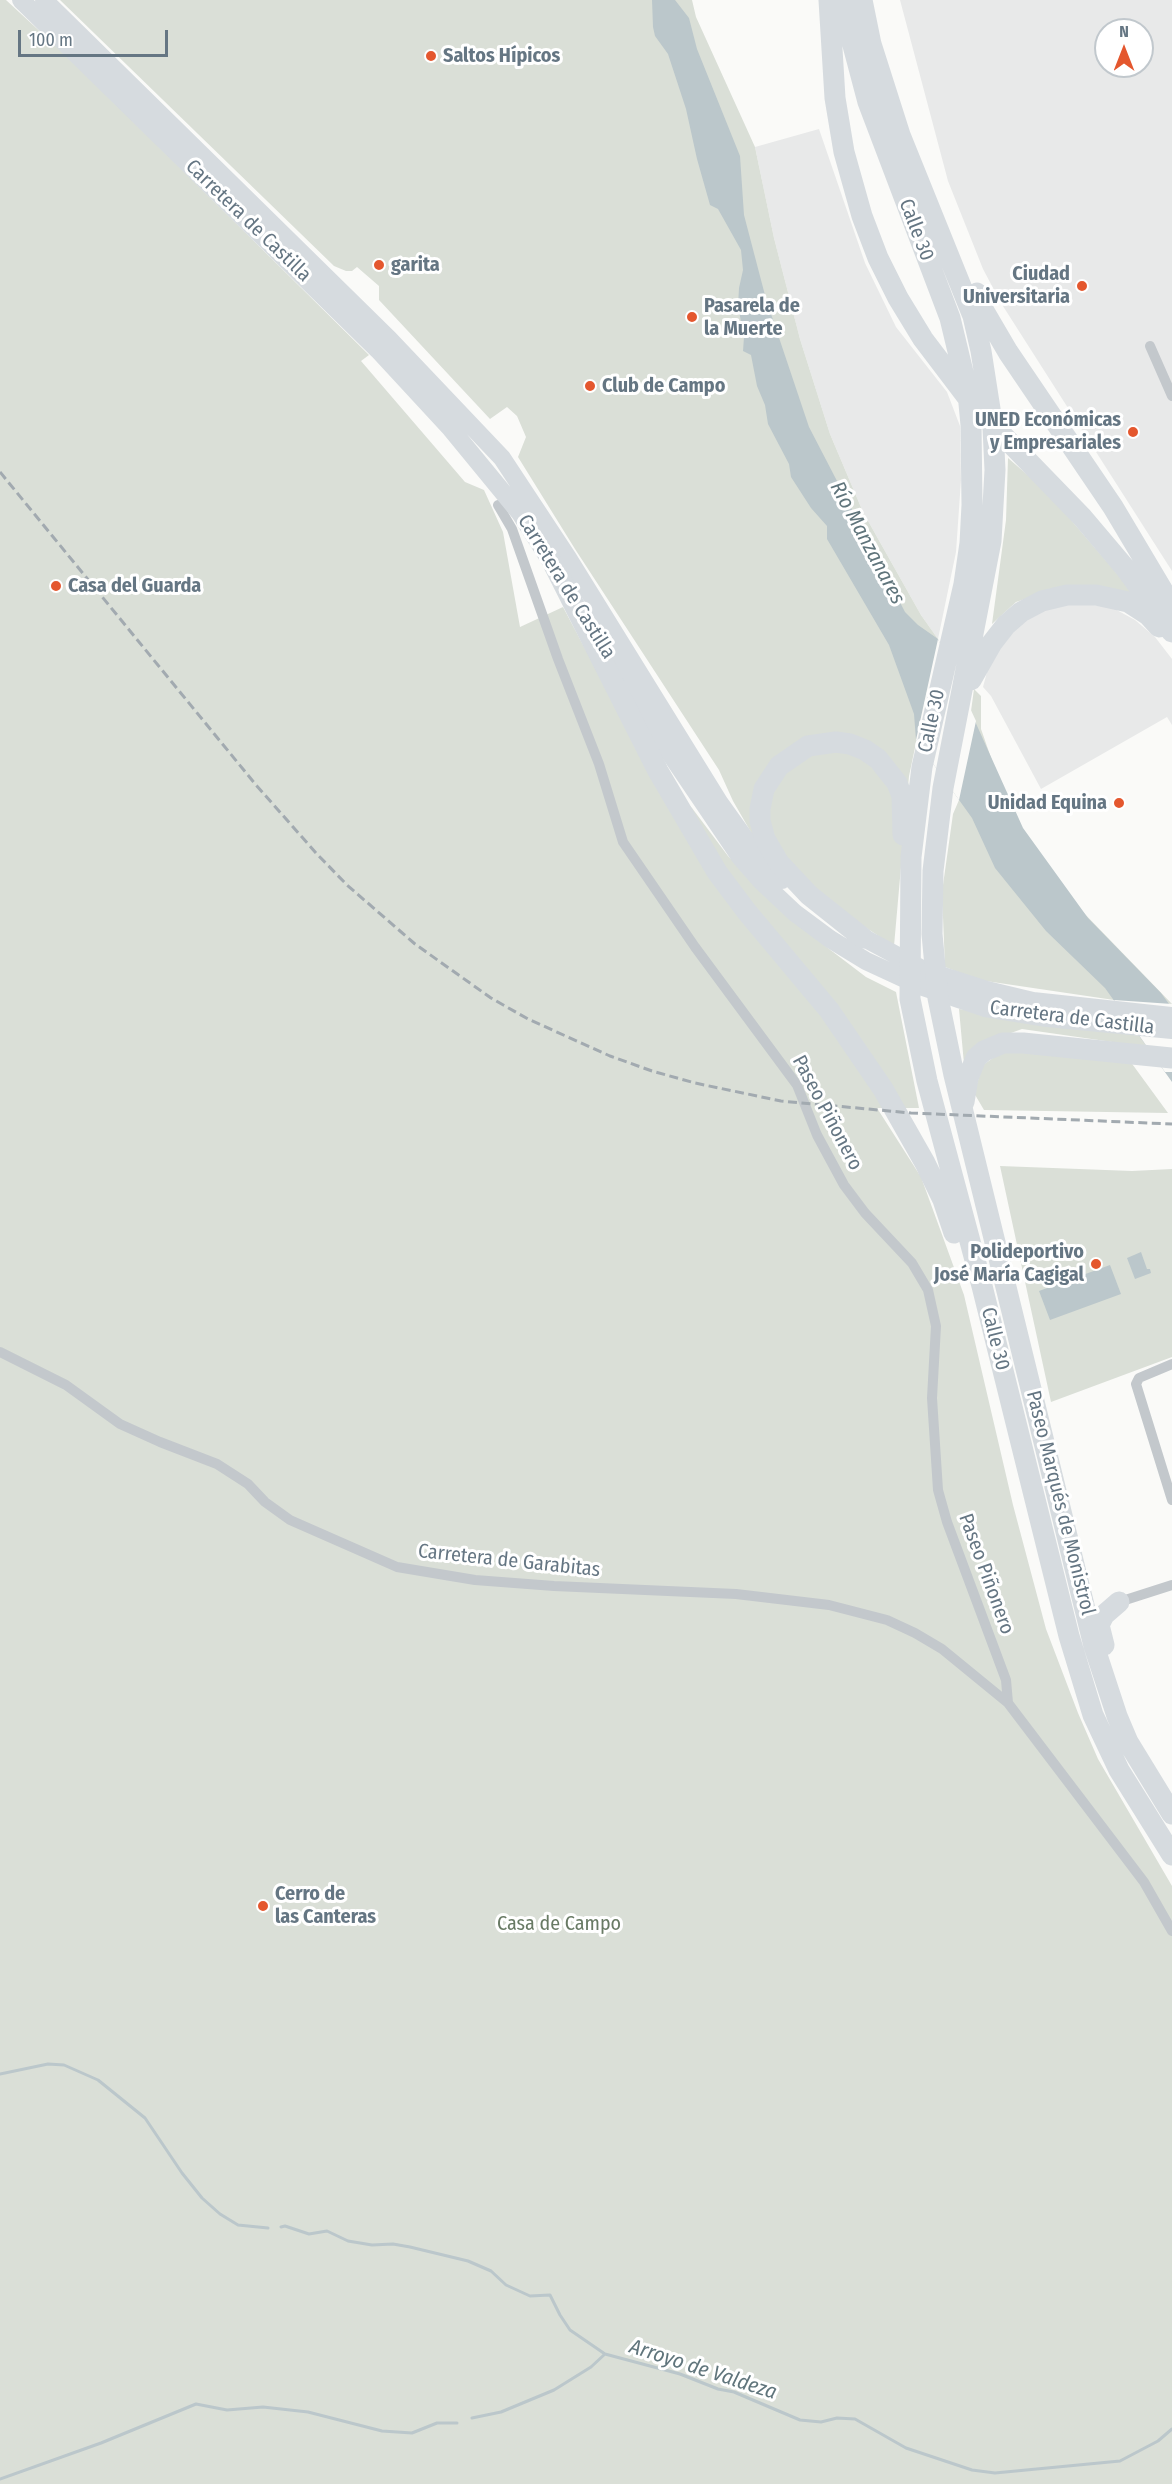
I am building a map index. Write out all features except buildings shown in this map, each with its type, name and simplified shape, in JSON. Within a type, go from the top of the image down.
[{"type":"highway","name":"Carretera de Castilla","points":[[21,0],[378,350],[451,429],[520,513],[673,758],[740,857],[762,882],[795,913],[866,961],[920,986],[986,999],[1033,1001],[1153,1014],[1171,1024]]},
{"type":"highway","name":"Carretera de Castilla","points":[[44,0],[389,339],[502,458],[568,558],[719,802],[744,837],[804,900],[868,941],[986,999],[1001,1012],[1106,1025],[1171,1024]]},
{"type":"highway","points":[[830,0],[835,98],[844,152],[862,216],[878,258],[923,339],[951,378],[1082,517],[1126,569],[1172,632]]},
{"type":"highway","name":"Calle 30","points":[[841,0],[868,102],[950,318],[968,393],[971,425],[972,506],[969,553],[922,767],[911,857],[910,999],[927,1081],[1023,1451]]},
{"type":"highway","name":"Calle 30","points":[[861,0],[884,87],[907,153],[973,316],[993,428],[995,470],[991,542],[964,693],[939,813],[933,871],[932,934],[938,998],[963,1108]]},
{"type":"highway","points":[[907,153],[930,186],[984,311],[1008,352],[1113,507],[1172,606]]},
{"type":"highway","points":[[554,566],[658,771],[717,872],[747,912],[829,1010],[883,1089],[925,1163],[949,1218],[986,1346],[1023,1451]]},
{"type":"highway","points":[[964,693],[992,643],[1006,625],[1021,612],[1041,601],[1067,595],[1096,595],[1128,602],[1148,615],[1172,642]]},
{"type":"highway","points":[[868,941],[809,895],[779,863],[765,839],[760,821],[764,789],[770,777],[789,757],[808,746],[821,743],[843,743],[865,750],[889,771],[902,796],[902,924],[910,999]]},
{"type":"highway","points":[[963,1108],[968,1078],[976,1058],[984,1051],[1003,1043],[1172,1058]]},
{"type":"highway","name":"Paseo Marqués de Monistrol","points":[[963,1108],[1094,1646],[1117,1716],[1143,1768],[1172,1814]]},
{"type":"highway","name":"Paseo Marqués de Monistrol","points":[[1023,1451],[1069,1636],[1093,1715],[1119,1770],[1172,1855]]},
{"type":"highway","points":[[1077,1576],[1090,1593],[1105,1602],[1119,1602]]},
{"type":"highway","points":[[1117,1716],[1115,1689],[1099,1625],[1104,1615],[1119,1602]]},
{"type":"street","points":[[1150,346],[1172,396]]},
{"type":"street","name":"Paseo Piñonero","points":[[498,505],[512,529],[558,659],[599,764],[623,842],[683,930],[797,1085],[817,1135],[844,1185],[865,1213],[912,1263],[928,1290],[936,1326],[932,1398],[938,1490],[947,1522],[1006,1680],[1008,1703],[1144,1882],[1172,1931]]},
{"type":"street","name":"Carretera de Garabitas","points":[[0,1352],[66,1385],[120,1424],[217,1464],[248,1484],[265,1502],[290,1520],[397,1567],[486,1581],[736,1594],[839,1607],[887,1620],[915,1633],[942,1649],[1008,1703]]},
{"type":"street","points":[[1172,1364],[1139,1378],[1136,1384],[1172,1500]]},
{"type":"street","points":[[1119,1602],[1172,1585]]},
{"type":"shaded area","name":"Ciudad Universitaria","points":[[900,0],[1172,0],[1172,571],[1001,303],[983,269],[948,181]]},
{"type":"shaded area","points":[[819,129],[865,263],[896,327],[947,392],[960,426],[961,480],[956,552],[938,639],[921,615],[863,512],[830,434],[800,339],[774,238],[755,147]]},
{"type":"shaded area","points":[[1075,602],[1113,608],[1135,620],[1155,637],[1172,659],[1172,725],[1167,717],[1041,789],[991,696],[983,687],[987,672],[1001,646],[1016,629],[1032,616]]},
{"type":"green space","name":"Casa de Campo","points":[[0,0],[6,0],[72,61],[369,355],[361,361],[465,482],[484,490],[503,532],[520,627],[563,607],[645,762],[692,808],[728,856],[795,923],[866,977],[896,992],[919,1108],[877,1108],[921,1177],[964,1295],[1013,1505],[1046,1629],[1098,1759],[1172,1886],[1172,2484],[0,2484]]},
{"type":"green space","name":"Club de Campo","points":[[60,0],[692,0],[696,17],[755,147],[774,238],[800,339],[830,434],[863,512],[921,615],[938,639],[909,776],[894,946],[831,905],[752,834],[719,770],[518,457],[526,437],[517,416],[507,407],[490,419],[379,300],[379,286],[357,267],[352,271],[346,271],[334,266]]},
{"type":"green space","points":[[1008,458],[1047,492],[1119,576],[1134,597],[1053,590],[1016,602],[992,624],[1006,520]]},
{"type":"green space","points":[[974,689],[981,696],[981,729],[996,772],[1023,834],[1080,909],[1172,1004],[1114,1000],[979,980],[945,967],[942,892],[953,814],[959,800]]},
{"type":"green space","points":[[959,1009],[1140,1036],[1147,1047],[1022,1029],[986,1042],[964,1064]]},
{"type":"green space","points":[[1027,1051],[1130,1061],[1168,1113],[984,1110],[974,1093],[983,1065],[1000,1053]]},
{"type":"green space","name":"Polideportivo José María Cagigal","points":[[1000,1166],[1132,1171],[1172,1169],[1172,1357],[1051,1402]]},
{"type":"water","name":"Río Manzanares","points":[[652,0],[675,0],[689,18],[697,49],[740,156],[744,215],[766,299],[809,427],[905,612],[918,625],[938,639],[1023,828],[1088,918],[1161,993],[1172,1008],[1172,1082],[1105,988],[1046,931],[995,868],[972,818],[916,740],[914,714],[889,645],[827,539],[827,526],[811,508],[791,477],[789,464],[768,424],[751,355],[743,351],[744,337],[738,306],[743,270],[741,250],[718,209],[710,205],[686,109],[668,54],[655,36]]},
{"type":"water","points":[[1141,1252],[1147,1269],[1150,1269],[1151,1273],[1135,1279],[1127,1258]]},
{"type":"water","points":[[1110,1265],[1121,1294],[1050,1320],[1039,1291]]},
{"type":"pier","points":[[938,639],[976,721],[959,800],[916,740]]},
{"type":"pier","points":[[1114,1000],[1172,1004],[1172,1072],[1165,1072]]},
{"type":"waterway","name":"Arroyo de Valdeza","points":[[0,2074],[48,2064],[64,2065],[98,2080],[145,2118],[182,2173],[202,2198],[220,2214],[238,2225],[268,2228]]},
{"type":"waterway","name":"Arroyo de Valdeza","points":[[281,2227],[285,2226],[309,2234],[327,2231],[348,2241],[372,2245],[393,2244],[468,2261],[491,2271],[506,2285],[530,2296],[550,2295],[570,2330],[605,2354],[680,2374],[718,2389],[734,2392],[800,2420],[821,2422],[837,2418],[855,2419],[906,2448],[972,2470],[995,2473],[1120,2461],[1158,2441],[1172,2429]]},
{"type":"waterway","points":[[472,2418],[501,2412],[554,2390],[591,2367],[605,2354]]},
{"type":"waterway","points":[[0,2479],[101,2443],[196,2404],[227,2410],[263,2407],[308,2412],[382,2431],[412,2433],[437,2423],[457,2423]]},
{"type":"railway","points":[[0,472],[256,785],[316,853],[347,885],[415,944],[491,998],[528,1019],[610,1056],[652,1071],[695,1083],[781,1101],[911,1113],[1172,1124]]},
{"type":"place","name":"Saltos Hípicos","points":[[431,56]]},
{"type":"place","name":"garita","points":[[379,265]]},
{"type":"place","name":"Ciudad Universitaria","points":[[1082,286]]},
{"type":"place","name":"Pasarela de la Muerte","points":[[692,317]]},
{"type":"place","name":"Club de Campo","points":[[590,386]]},
{"type":"place","name":"UNED Económicas y Empresariales","points":[[1133,432]]},
{"type":"place","name":"Casa del Guarda","points":[[56,586]]},
{"type":"place","name":"Unidad Equina","points":[[1119,803]]},
{"type":"place","name":"Polideportivo José María Cagigal","points":[[1096,1264]]},
{"type":"place","name":"Cerro de las Canteras","points":[[263,1906]]}]
